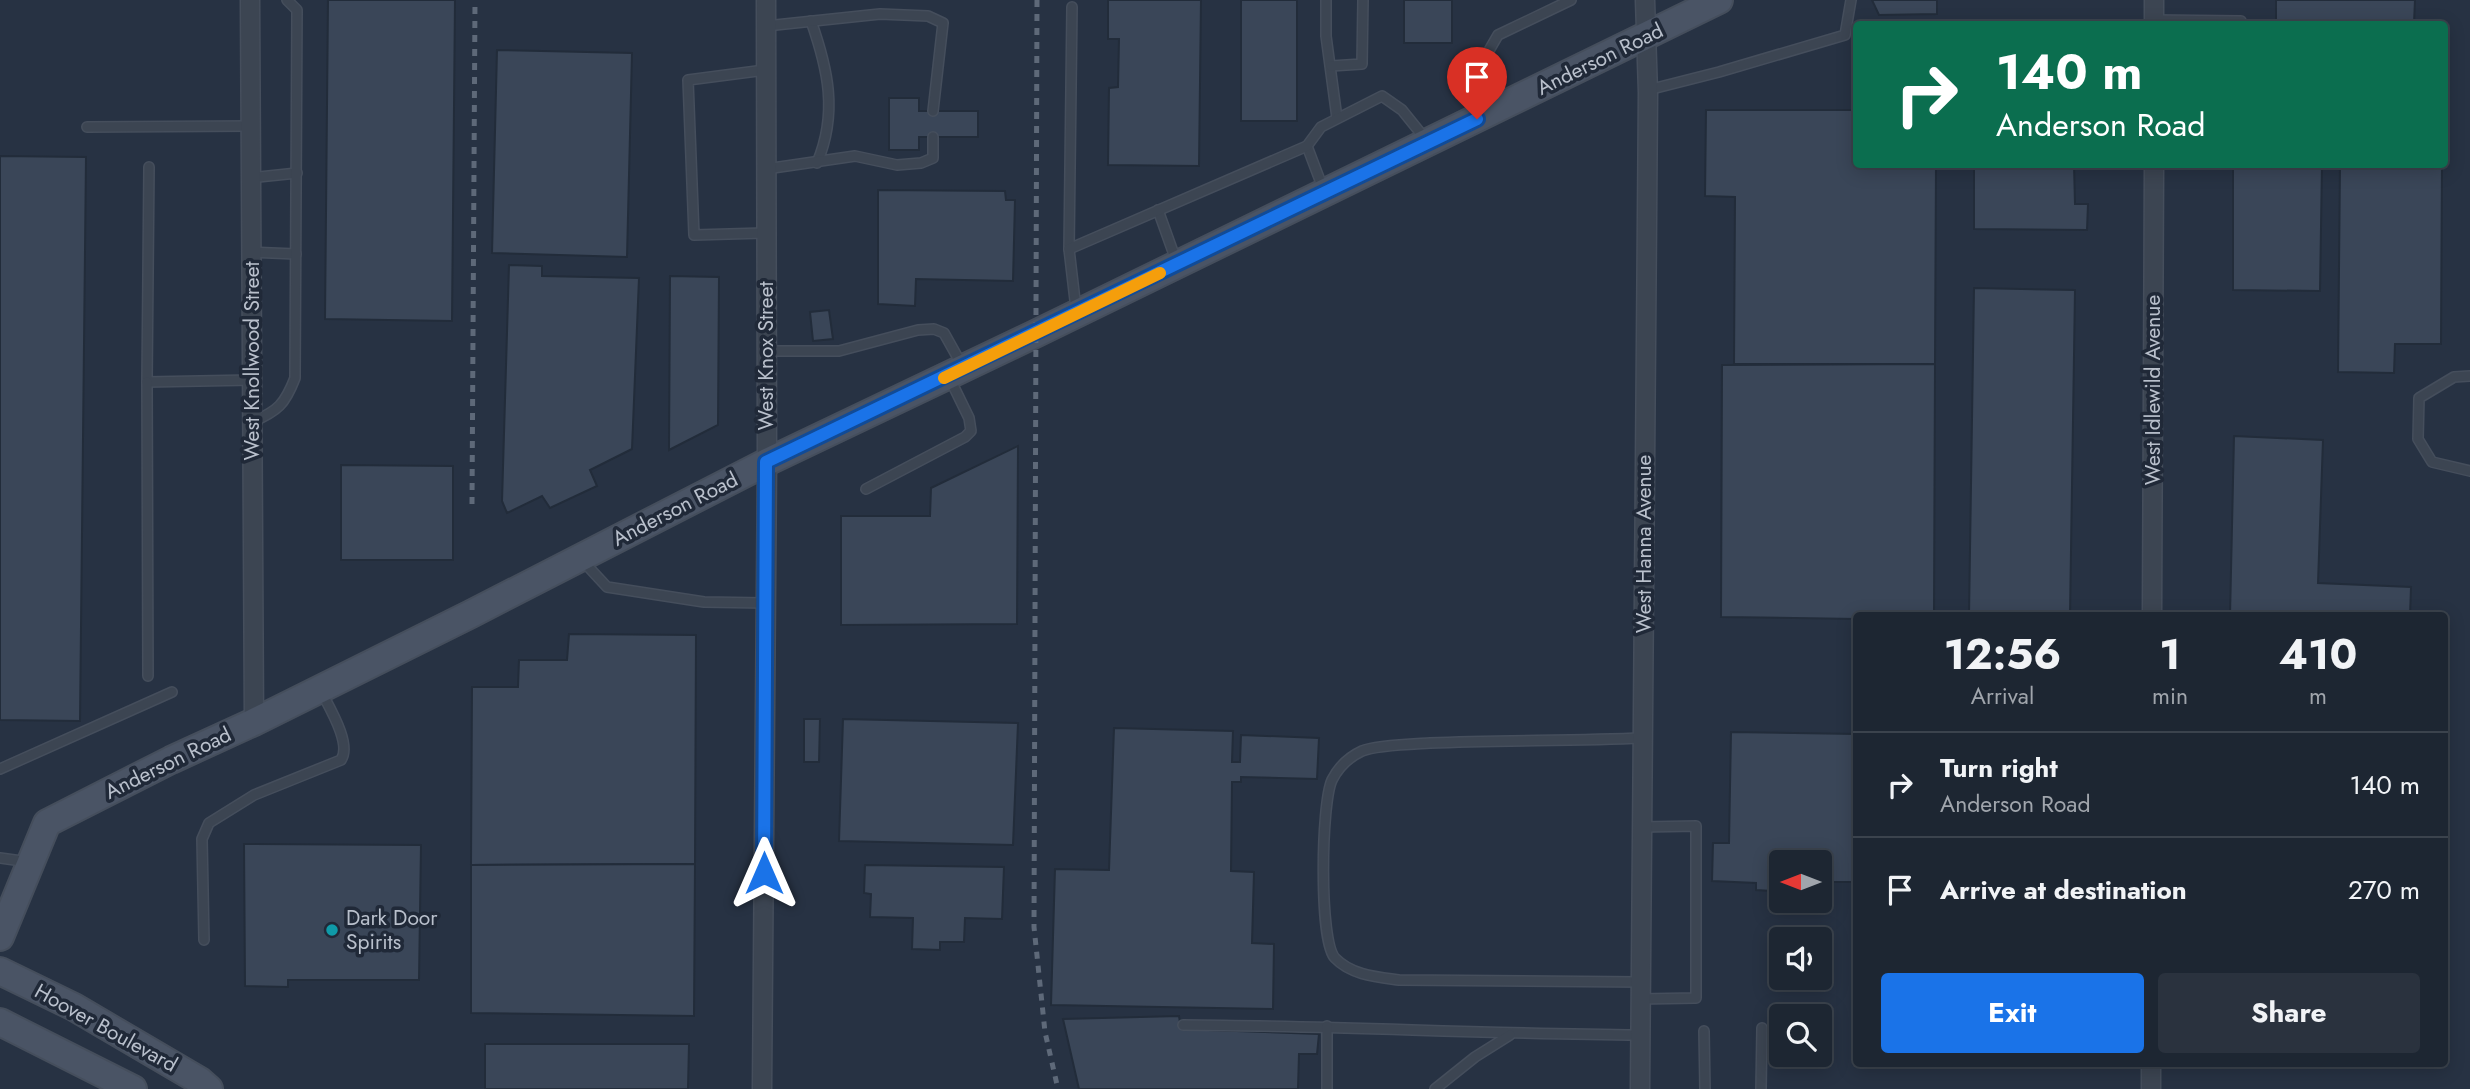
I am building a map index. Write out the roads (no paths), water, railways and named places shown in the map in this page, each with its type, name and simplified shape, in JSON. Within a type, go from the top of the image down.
[{"type":"street","name":"West Knollwood Street","points":[[250,0],[254,722]]},
{"type":"street","name":"West Knox Street","points":[[762,1089],[766,603],[766,0]]},
{"type":"street","name":"West Hanna Avenue","points":[[1640,1089],[1648,90],[1645,0]]},
{"type":"street","name":"Anderson Road","points":[[0,937],[47,823],[320,689],[766,462],[1178,265],[1719,0]]},
{"type":"street","points":[[2154,0],[2154,21]]},
{"type":"street","name":"West Idlewild Avenue","points":[[2152,612],[2154,168]]},
{"type":"street","name":"Hoover Boulevard","points":[[0,971],[74,1007],[200,1081],[209,1089]]},
{"type":"street","name":"Hoover Boulevard","points":[[0,1023],[133,1089]]},
{"type":"street","points":[[2151,1067],[2151,1089]]},
{"type":"lane","points":[[252,422],[272,413],[282,404],[295,378],[297,10],[286,0]]},
{"type":"lane","points":[[1326,0],[1326,36],[1337,118]]},
{"type":"lane","points":[[1331,66],[1362,64],[1363,0]]},
{"type":"lane","points":[[1502,107],[1487,54],[1498,35],[1571,0]]},
{"type":"lane","points":[[1648,90],[1845,35],[1852,0]]},
{"type":"lane","points":[[1072,7],[1069,249],[1076,314]]},
{"type":"lane","points":[[766,26],[880,14],[928,16],[943,23],[933,111]]},
{"type":"lane","points":[[811,21],[830,86],[828,121],[817,163]]},
{"type":"lane","points":[[765,69],[688,80],[694,236],[766,233]]},
{"type":"lane","points":[[1069,249],[1307,146],[1321,127],[1382,96],[1402,110],[1428,143]]},
{"type":"lane","points":[[87,127],[250,127]]},
{"type":"lane","points":[[765,169],[855,156],[897,165],[921,163],[933,158],[933,137]]},
{"type":"lane","points":[[1307,146],[1325,193]]},
{"type":"lane","points":[[148,676],[149,167]]},
{"type":"lane","points":[[250,178],[297,173]]},
{"type":"lane","points":[[1158,210],[1178,265]]},
{"type":"lane","points":[[251,252],[296,254]]},
{"type":"lane","points":[[766,351],[839,351],[918,330],[934,329],[944,333],[971,431],[965,437],[866,489]]},
{"type":"lane","points":[[2470,376],[2454,377],[2419,398],[2418,439],[2432,462],[2470,471]]},
{"type":"lane","points":[[147,382],[252,380]]},
{"type":"lane","points":[[580,558],[607,587],[704,602],[766,603]]},
{"type":"lane","points":[[204,940],[202,839],[209,823],[254,795],[341,760],[344,756],[340,730],[320,689]]},
{"type":"lane","points":[[1,765],[172,692]]},
{"type":"lane","points":[[1642,827],[1696,826],[1696,998],[1641,990],[1399,981],[1350,969],[1333,957],[1326,936],[1323,846],[1326,802],[1332,781],[1345,762],[1363,750],[1455,742],[1643,738]]},
{"type":"lane","points":[[0,858],[31,862]]},
{"type":"lane","points":[[1183,1025],[1327,1026],[1510,1035],[1640,1035]]},
{"type":"lane","points":[[1326,1089],[1327,1026]]},
{"type":"lane","points":[[1761,1089],[1762,1028]]},
{"type":"lane","points":[[1704,1031],[1704,1089]]},
{"type":"lane","points":[[1440,1088],[1475,1057],[1510,1035]]},
{"type":"railway","points":[[472,504],[475,0]]},
{"type":"railway","points":[[1037,0],[1034,927],[1045,1032],[1058,1089]]},
{"type":"place","name":"Dark Door Spirits","points":[[332,930]]}]
